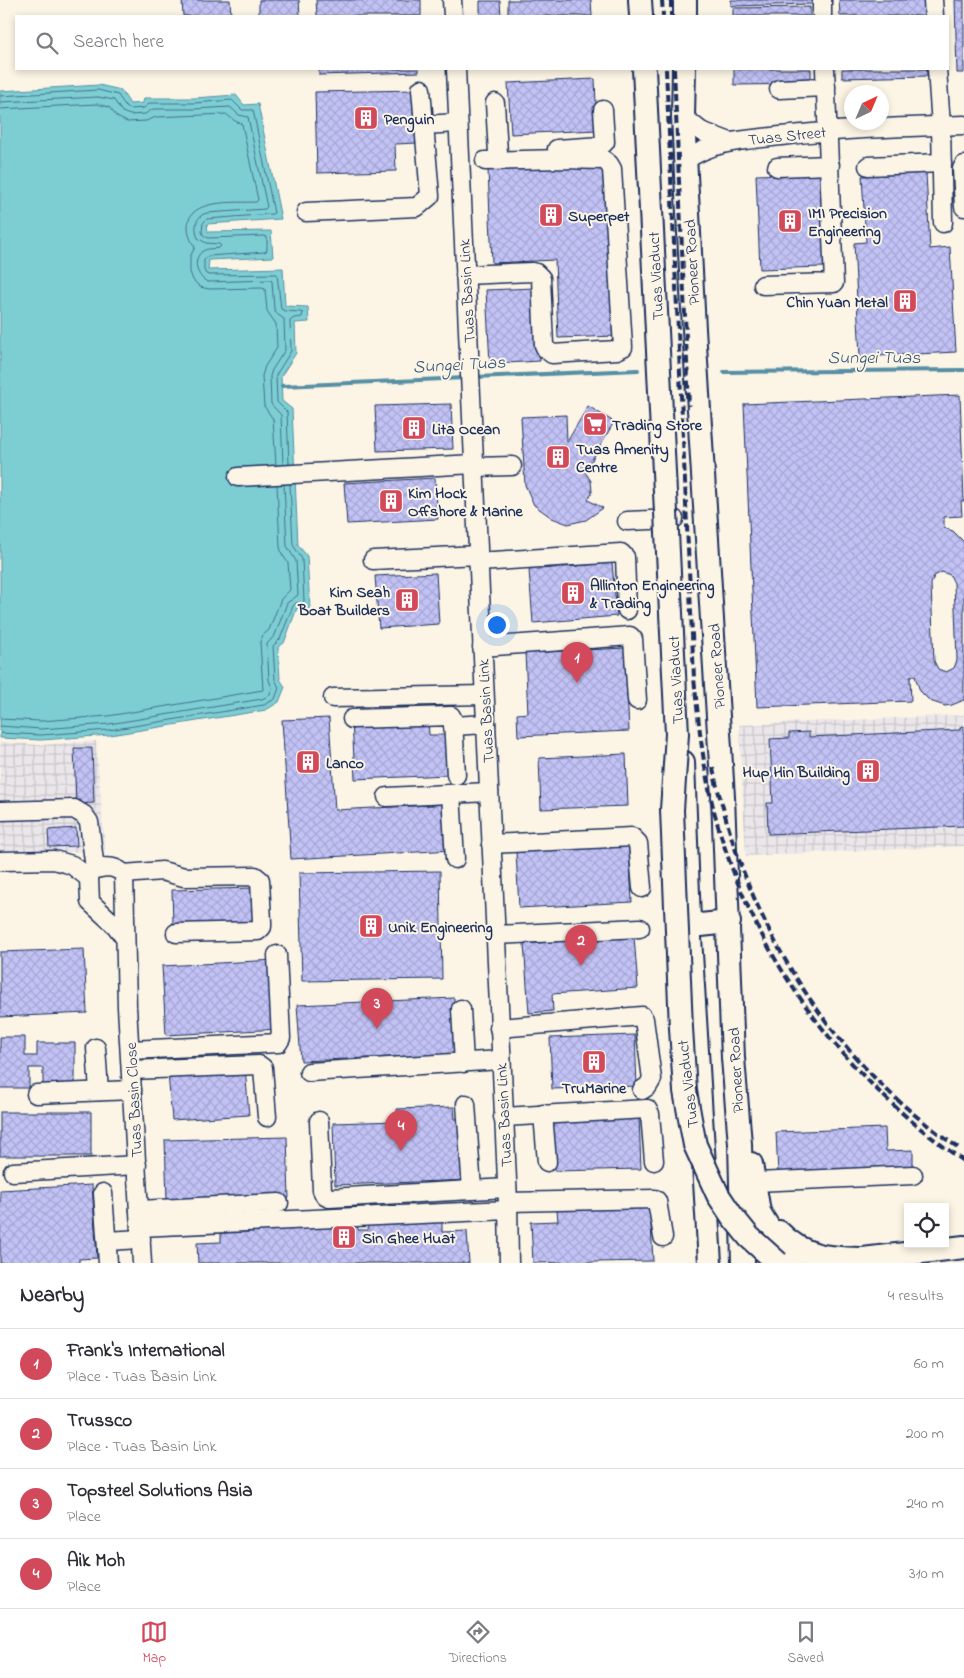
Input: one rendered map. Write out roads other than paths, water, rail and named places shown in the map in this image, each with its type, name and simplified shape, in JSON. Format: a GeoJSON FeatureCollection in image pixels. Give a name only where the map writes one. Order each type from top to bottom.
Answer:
{"type":"FeatureCollection","features":[{"type":"Feature","properties":{"kind":"main road"},"geometry":{"type":"LineString","coordinates":[[640,0],[641,15]]}},
{"type":"Feature","properties":{"kind":"main road"},"geometry":{"type":"LineString","coordinates":[[649,0],[650,15]]}},
{"type":"Feature","properties":{"kind":"main road"},"geometry":{"type":"LineString","coordinates":[[685,0],[685,15]]}},
{"type":"Feature","properties":{"kind":"main road","name":"Tuas Viaduct"},"geometry":{"type":"LineString","coordinates":[[644,70],[677,724],[672,810],[685,1091],[695,1145],[712,1182],[732,1216],[749,1237],[778,1263]]}},
{"type":"Feature","properties":{"kind":"main road","name":"Pioneer Road"},"geometry":{"type":"LineString","coordinates":[[653,70],[674,519],[689,921],[710,1263]]}},
{"type":"Feature","properties":{"kind":"main road","name":"Pioneer Road"},"geometry":{"type":"LineString","coordinates":[[684,70],[683,117],[694,329],[719,708],[733,1058],[740,1144],[742,1263]]}},
{"type":"Feature","properties":{"kind":"main road"},"geometry":{"type":"LineString","coordinates":[[689,921],[701,925],[728,922]]}},
{"type":"Feature","properties":{"kind":"main road"},"geometry":{"type":"LineString","coordinates":[[740,1144],[751,1162],[759,1212],[781,1248],[795,1263]]}},
{"type":"Feature","properties":{"kind":"main road"},"geometry":{"type":"LineString","coordinates":[[756,1190],[775,1227],[794,1245],[810,1252],[829,1258],[858,1261],[952,1254]]}},
{"type":"Feature","properties":{"kind":"street"},"geometry":{"type":"LineString","coordinates":[[452,0],[453,15]]}},
{"type":"Feature","properties":{"kind":"street"},"geometry":{"type":"LineString","coordinates":[[822,0],[822,15]]}},
{"type":"Feature","properties":{"kind":"street"},"geometry":{"type":"LineString","coordinates":[[933,0],[934,15]]}},
{"type":"Feature","properties":{"kind":"street","name":"Tuas Basin Link"},"geometry":{"type":"LineString","coordinates":[[456,70],[510,1263]]}},
{"type":"Feature","properties":{"kind":"street"},"geometry":{"type":"LineString","coordinates":[[763,285],[834,283],[825,70]]}},
{"type":"Feature","properties":{"kind":"street"},"geometry":{"type":"LineString","coordinates":[[937,70],[941,126],[943,224]]}},
{"type":"Feature","properties":{"kind":"street"},"geometry":{"type":"LineString","coordinates":[[779,89],[826,87]]}},
{"type":"Feature","properties":{"kind":"street"},"geometry":{"type":"LineString","coordinates":[[306,212],[417,206],[430,196],[421,89]]}},
{"type":"Feature","properties":{"kind":"street"},"geometry":{"type":"LineString","coordinates":[[492,157],[495,102]]}},
{"type":"Feature","properties":{"kind":"street"},"geometry":{"type":"LineString","coordinates":[[492,157],[600,146],[606,142],[603,110]]}},
{"type":"Feature","properties":{"kind":"street","name":"Tuas Street"},"geometry":{"type":"LineString","coordinates":[[683,117],[701,131],[730,142]]}},
{"type":"Feature","properties":{"kind":"street"},"geometry":{"type":"LineString","coordinates":[[423,125],[458,123]]}},
{"type":"Feature","properties":{"kind":"street","name":"Tuas Street"},"geometry":{"type":"LineString","coordinates":[[686,160],[705,148],[730,142],[829,130],[964,125]]}},
{"type":"Feature","properties":{"kind":"street"},"geometry":{"type":"LineString","coordinates":[[459,156],[604,160],[609,164],[612,169],[623,347],[617,350],[552,354],[546,350],[544,345],[541,278],[538,275],[532,272],[465,275]]}},
{"type":"Feature","properties":{"kind":"street"},"geometry":{"type":"LineString","coordinates":[[868,166],[942,163]]}},
{"type":"Feature","properties":{"kind":"street"},"geometry":{"type":"LineString","coordinates":[[964,164],[962,169],[964,207]]}},
{"type":"Feature","properties":{"kind":"street"},"geometry":{"type":"LineString","coordinates":[[777,167],[830,165]]}},
{"type":"Feature","properties":{"kind":"street"},"geometry":{"type":"LineString","coordinates":[[238,477],[474,466],[512,466]]}},
{"type":"Feature","properties":{"kind":"street"},"geometry":{"type":"LineString","coordinates":[[627,521],[674,519]]}},
{"type":"Feature","properties":{"kind":"street"},"geometry":{"type":"LineString","coordinates":[[373,560],[478,559],[621,554],[625,557],[627,610]]}},
{"type":"Feature","properties":{"kind":"street"},"geometry":{"type":"LineString","coordinates":[[482,647],[630,636],[633,639],[637,700]]}},
{"type":"Feature","properties":{"kind":"street"},"geometry":{"type":"LineString","coordinates":[[333,698],[484,695]]}},
{"type":"Feature","properties":{"kind":"street"},"geometry":{"type":"LineString","coordinates":[[352,719],[448,716],[452,718],[456,775]]}},
{"type":"Feature","properties":{"kind":"street"},"geometry":{"type":"LineString","coordinates":[[453,726],[486,724]]}},
{"type":"Feature","properties":{"kind":"street"},"geometry":{"type":"LineString","coordinates":[[387,797],[489,792]]}},
{"type":"Feature","properties":{"kind":"street"},"geometry":{"type":"LineString","coordinates":[[451,794],[455,859]]}},
{"type":"Feature","properties":{"kind":"street"},"geometry":{"type":"LineString","coordinates":[[0,811],[74,809],[80,812],[89,822],[92,874],[90,902],[116,926],[124,937]]}},
{"type":"Feature","properties":{"kind":"street"},"geometry":{"type":"LineString","coordinates":[[491,844],[632,837],[638,842],[642,888]]}},
{"type":"Feature","properties":{"kind":"street"},"geometry":{"type":"LineString","coordinates":[[0,861],[54,860],[72,865],[92,874]]}},
{"type":"Feature","properties":{"kind":"street"},"geometry":{"type":"LineString","coordinates":[[92,874],[100,867],[118,868],[124,874],[162,871],[184,877],[255,876],[260,880],[262,927],[258,931],[176,933]]}},
{"type":"Feature","properties":{"kind":"street","name":"Tuas Basin Close"},"geometry":{"type":"LineString","coordinates":[[124,874],[124,937],[142,1263]]}},
{"type":"Feature","properties":{"kind":"street"},"geometry":{"type":"LineString","coordinates":[[495,934],[640,928]]}},
{"type":"Feature","properties":{"kind":"street"},"geometry":{"type":"LineString","coordinates":[[130,1050],[278,1043],[282,1038],[277,955]]}},
{"type":"Feature","properties":{"kind":"street"},"geometry":{"type":"LineString","coordinates":[[461,1009],[464,1062]]}},
{"type":"Feature","properties":{"kind":"street"},"geometry":{"type":"LineString","coordinates":[[499,1028],[642,1016],[644,1019],[652,1079],[648,1086],[642,1090]]}},
{"type":"Feature","properties":{"kind":"street"},"geometry":{"type":"LineString","coordinates":[[96,1048],[98,1091]]}},
{"type":"Feature","properties":{"kind":"street"},"geometry":{"type":"LineString","coordinates":[[309,1072],[500,1060]]}},
{"type":"Feature","properties":{"kind":"street"},"geometry":{"type":"LineString","coordinates":[[131,1070],[259,1065],[263,1068],[267,1116]]}},
{"type":"Feature","properties":{"kind":"street"},"geometry":{"type":"LineString","coordinates":[[36,1094],[132,1090]]}},
{"type":"Feature","properties":{"kind":"street"},"geometry":{"type":"LineString","coordinates":[[466,1104],[472,1190]]}},
{"type":"Feature","properties":{"kind":"street"},"geometry":{"type":"LineString","coordinates":[[503,1116],[647,1108],[650,1114],[654,1161]]}},
{"type":"Feature","properties":{"kind":"street"},"geometry":{"type":"LineString","coordinates":[[543,1114],[547,1162]]}},
{"type":"Feature","properties":{"kind":"street"},"geometry":{"type":"LineString","coordinates":[[319,1121],[322,1190],[325,1196],[329,1198],[472,1190],[508,1200]]}},
{"type":"Feature","properties":{"kind":"street"},"geometry":{"type":"LineString","coordinates":[[13,1172],[136,1165]]}},
{"type":"Feature","properties":{"kind":"street"},"geometry":{"type":"LineString","coordinates":[[756,1190],[913,1175]]}},
{"type":"Feature","properties":{"kind":"street"},"geometry":{"type":"LineString","coordinates":[[104,1193],[108,1263]]}},
{"type":"Feature","properties":{"kind":"street"},"geometry":{"type":"LineString","coordinates":[[140,1225],[508,1200],[655,1199],[657,1201],[663,1237]]}},
{"type":"Feature","properties":{"kind":"street"},"geometry":{"type":"LineString","coordinates":[[107,1241],[140,1225],[279,1203]]}},
{"type":"Feature","properties":{"kind":"water"},"geometry":{"type":"Polygon","coordinates":[[[99,85],[121,90],[130,104],[143,103],[144,98],[194,98],[236,95],[244,105],[258,104],[281,219],[207,224],[208,232],[271,231],[273,257],[209,260],[208,270],[283,268],[285,306],[308,307],[309,322],[295,323],[296,353],[281,376],[282,401],[292,409],[298,545],[307,556],[310,609],[297,608],[284,643],[278,647],[280,679],[285,687],[279,702],[266,710],[110,735],[41,740],[0,738],[0,91],[99,85]]]}},
{"type":"Feature","properties":{"kind":"waterway","name":"Sungei Tuas"},"geometry":{"type":"LineString","coordinates":[[476,377],[638,370]]}},
{"type":"Feature","properties":{"kind":"waterway","name":"Sungei Tuas"},"geometry":{"type":"LineString","coordinates":[[724,372],[964,370]]}},
{"type":"Feature","properties":{"kind":"waterway","name":"Sungei Tuas"},"geometry":{"type":"LineString","coordinates":[[282,386],[466,378]]}},
{"type":"Feature","properties":{"kind":"railway"},"geometry":{"type":"LineString","coordinates":[[662,0],[663,15]]}},
{"type":"Feature","properties":{"kind":"railway"},"geometry":{"type":"LineString","coordinates":[[671,0],[671,15]]}},
{"type":"Feature","properties":{"kind":"railway"},"geometry":{"type":"LineString","coordinates":[[666,70],[694,678],[702,751],[710,794],[725,849],[746,902],[772,953],[802,1001],[837,1047],[876,1089],[919,1127],[964,1161]]}},
{"type":"Feature","properties":{"kind":"railway"},"geometry":{"type":"LineString","coordinates":[[674,70],[689,406]]}},
{"type":"Feature","properties":{"kind":"railway"},"geometry":{"type":"LineString","coordinates":[[713,767],[725,815],[741,864],[761,912],[785,959],[812,1002],[844,1044],[879,1082],[917,1117],[959,1148]]}},
{"type":"Feature","properties":{"kind":"place","name":"Penguin"},"geometry":{"type":"Point","coordinates":[366,118]}},
{"type":"Feature","properties":{"kind":"place","name":"Superpet"},"geometry":{"type":"Point","coordinates":[551,215]}},
{"type":"Feature","properties":{"kind":"place","name":"IMI Precision Engineering"},"geometry":{"type":"Point","coordinates":[790,221]}},
{"type":"Feature","properties":{"kind":"place","name":"Chin Yuan Metal"},"geometry":{"type":"Point","coordinates":[905,301]}},
{"type":"Feature","properties":{"kind":"place","name":"Trading Store"},"geometry":{"type":"Point","coordinates":[595,424]}},
{"type":"Feature","properties":{"kind":"place","name":"Lita Ocean"},"geometry":{"type":"Point","coordinates":[414,428]}},
{"type":"Feature","properties":{"kind":"place","name":"Tuas Amenity Centre"},"geometry":{"type":"Point","coordinates":[558,457]}},
{"type":"Feature","properties":{"kind":"place","name":"Kim Hock Offshore & Marine"},"geometry":{"type":"Point","coordinates":[391,501]}},
{"type":"Feature","properties":{"kind":"place","name":"Allinton Engineering & Trading"},"geometry":{"type":"Point","coordinates":[573,593]}},
{"type":"Feature","properties":{"kind":"place","name":"Kim Seah Boat Builders"},"geometry":{"type":"Point","coordinates":[407,600]}},
{"type":"Feature","properties":{"kind":"place","name":"Frank's International"},"geometry":{"type":"Point","coordinates":[577,683]}},
{"type":"Feature","properties":{"kind":"place","name":"Lanco"},"geometry":{"type":"Point","coordinates":[308,762]}},
{"type":"Feature","properties":{"kind":"place","name":"Hup Hin Building"},"geometry":{"type":"Point","coordinates":[868,771]}},
{"type":"Feature","properties":{"kind":"place","name":"Unik Engineering"},"geometry":{"type":"Point","coordinates":[371,926]}},
{"type":"Feature","properties":{"kind":"place","name":"Trussco"},"geometry":{"type":"Point","coordinates":[581,966]}},
{"type":"Feature","properties":{"kind":"place","name":"Topsteel Solutions Asia"},"geometry":{"type":"Point","coordinates":[377,1029]}},
{"type":"Feature","properties":{"kind":"place","name":"TruMarine"},"geometry":{"type":"Point","coordinates":[594,1062]}},
{"type":"Feature","properties":{"kind":"place","name":"Aik Moh"},"geometry":{"type":"Point","coordinates":[401,1151]}},
{"type":"Feature","properties":{"kind":"place","name":"Sin Ghee Huat"},"geometry":{"type":"Point","coordinates":[344,1237]}}]}
